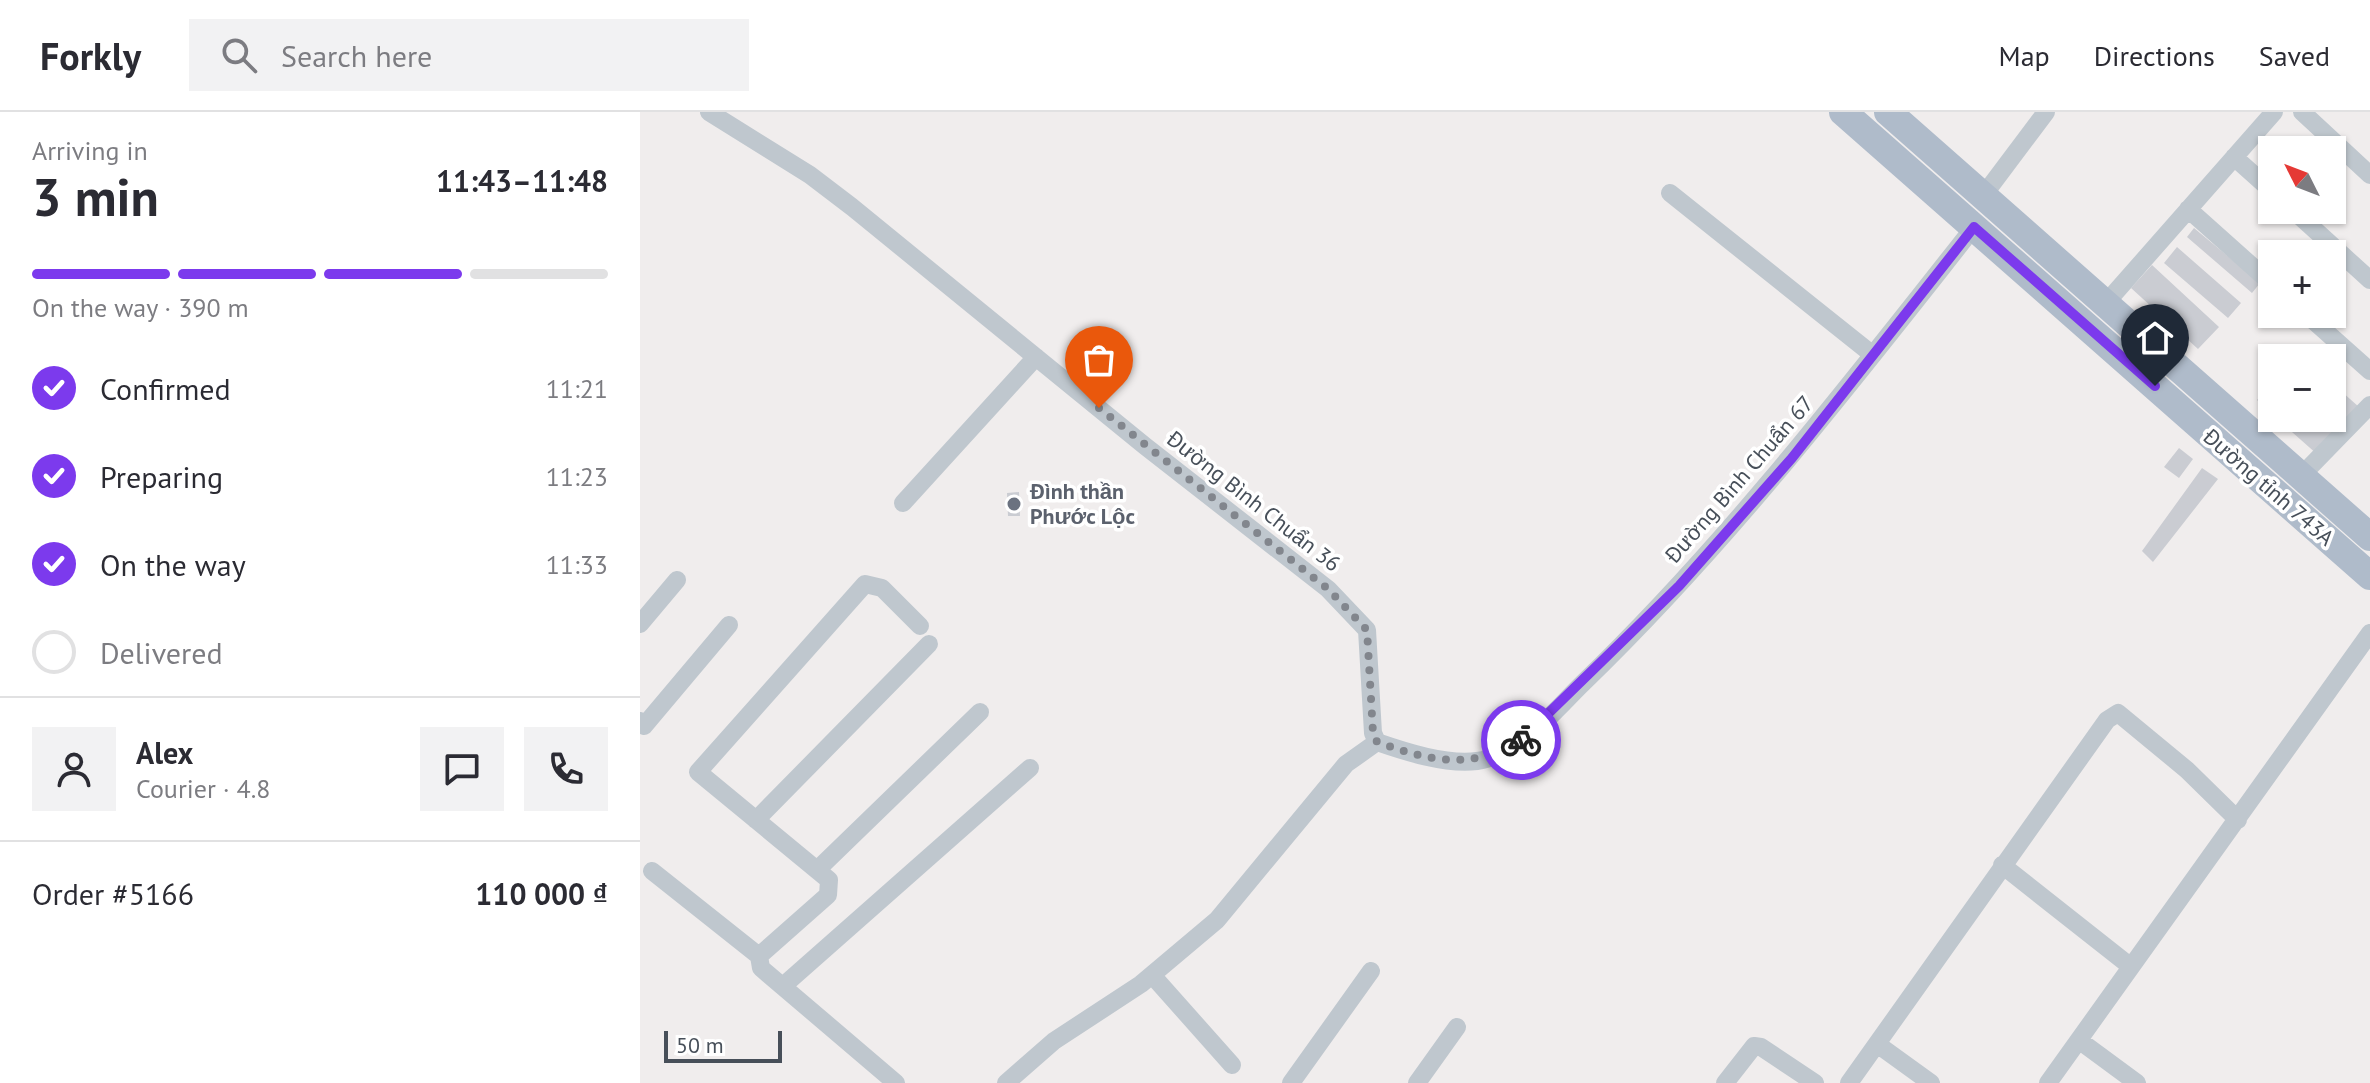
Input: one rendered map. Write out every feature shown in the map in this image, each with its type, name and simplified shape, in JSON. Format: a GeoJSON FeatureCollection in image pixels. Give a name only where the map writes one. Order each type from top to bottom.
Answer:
{"type":"FeatureCollection","features":[{"type":"Feature","properties":{"kind":"main road","name":"Đường tỉnh 743A"},"geometry":{"type":"LineString","coordinates":[[1843,112],[2370,576]]}},
{"type":"Feature","properties":{"kind":"main road","name":"Đường tỉnh 743A"},"geometry":{"type":"LineString","coordinates":[[1888,112],[2370,537]]}},
{"type":"Feature","properties":{"kind":"street","name":"Đường Bình Chuẩn 36"},"geometry":{"type":"LineString","coordinates":[[709,112],[810,175],[1328,589],[1367,630],[1373,733],[1377,742]]}},
{"type":"Feature","properties":{"kind":"street"},"geometry":{"type":"LineString","coordinates":[[1983,196],[2046,112]]}},
{"type":"Feature","properties":{"kind":"street"},"geometry":{"type":"LineString","coordinates":[[2105,304],[2274,112]]}},
{"type":"Feature","properties":{"kind":"street"},"geometry":{"type":"LineString","coordinates":[[2302,112],[2370,175]]}},
{"type":"Feature","properties":{"kind":"street"},"geometry":{"type":"LineString","coordinates":[[2234,157],[2258,178]]}},
{"type":"Feature","properties":{"kind":"street"},"geometry":{"type":"LineString","coordinates":[[1670,193],[1873,355]]}},
{"type":"Feature","properties":{"kind":"street"},"geometry":{"type":"LineString","coordinates":[[2188,209],[2258,272]]}},
{"type":"Feature","properties":{"kind":"street"},"geometry":{"type":"LineString","coordinates":[[2308,224],[2370,280]]}},
{"type":"Feature","properties":{"kind":"street","name":"Đường Bình Chuẩn 67"},"geometry":{"type":"LineString","coordinates":[[1377,742],[1409,752],[1478,761],[1518,742],[1679,586],[1792,458],[1974,227]]}},
{"type":"Feature","properties":{"kind":"street"},"geometry":{"type":"LineString","coordinates":[[2322,328],[2370,371]]}},
{"type":"Feature","properties":{"kind":"street"},"geometry":{"type":"LineString","coordinates":[[903,503],[1036,357]]}},
{"type":"Feature","properties":{"kind":"street"},"geometry":{"type":"LineString","coordinates":[[2301,476],[2370,405]]}},
{"type":"Feature","properties":{"kind":"street"},"geometry":{"type":"LineString","coordinates":[[640,624],[677,580]]}},
{"type":"Feature","properties":{"kind":"street"},"geometry":{"type":"LineString","coordinates":[[759,956],[828,895],[829,880],[698,772],[865,584],[882,588],[920,626]]}},
{"type":"Feature","properties":{"kind":"street"},"geometry":{"type":"LineString","coordinates":[[640,721],[644,726],[729,625]]}},
{"type":"Feature","properties":{"kind":"street"},"geometry":{"type":"LineString","coordinates":[[2048,1083],[2370,633]]}},
{"type":"Feature","properties":{"kind":"street"},"geometry":{"type":"LineString","coordinates":[[756,820],[929,644]]}},
{"type":"Feature","properties":{"kind":"street"},"geometry":{"type":"LineString","coordinates":[[817,870],[980,712]]}},
{"type":"Feature","properties":{"kind":"street"},"geometry":{"type":"LineString","coordinates":[[1849,1083],[2107,720],[2118,713],[2187,770],[2238,820]]}},
{"type":"Feature","properties":{"kind":"street"},"geometry":{"type":"LineString","coordinates":[[1006,1083],[1054,1041],[1152,975],[1217,920],[1346,764],[1377,742]]}},
{"type":"Feature","properties":{"kind":"street"},"geometry":{"type":"LineString","coordinates":[[783,986],[1030,768]]}},
{"type":"Feature","properties":{"kind":"street"},"geometry":{"type":"LineString","coordinates":[[2002,865],[2130,966]]}},
{"type":"Feature","properties":{"kind":"street"},"geometry":{"type":"LineString","coordinates":[[652,871],[759,956],[761,968],[896,1083]]}},
{"type":"Feature","properties":{"kind":"street"},"geometry":{"type":"LineString","coordinates":[[1291,1083],[1371,971]]}},
{"type":"Feature","properties":{"kind":"street"},"geometry":{"type":"LineString","coordinates":[[1152,975],[1232,1065]]}},
{"type":"Feature","properties":{"kind":"street"},"geometry":{"type":"LineString","coordinates":[[1417,1083],[1457,1027]]}},
{"type":"Feature","properties":{"kind":"street"},"geometry":{"type":"LineString","coordinates":[[2080,1041],[2137,1083]]}},
{"type":"Feature","properties":{"kind":"street"},"geometry":{"type":"LineString","coordinates":[[1877,1044],[1931,1083]]}},
{"type":"Feature","properties":{"kind":"street"},"geometry":{"type":"LineString","coordinates":[[1725,1083],[1754,1046],[1761,1047],[1815,1083]]}},
{"type":"Feature","properties":{"kind":"building"},"geometry":{"type":"Polygon","coordinates":[[[2194,228],[2258,281],[2258,286],[2252,293],[2187,237],[2194,228]]]}},
{"type":"Feature","properties":{"kind":"building"},"geometry":{"type":"Polygon","coordinates":[[[2177,247],[2241,303],[2228,318],[2164,263],[2177,247]]]}},
{"type":"Feature","properties":{"kind":"building"},"geometry":{"type":"Polygon","coordinates":[[[2152,265],[2219,327],[2198,349],[2131,288],[2152,265]]]}},
{"type":"Feature","properties":{"kind":"building"},"geometry":{"type":"Polygon","coordinates":[[[2346,395],[2359,407],[2346,420],[2346,395]]]}},
{"type":"Feature","properties":{"kind":"building"},"geometry":{"type":"Polygon","coordinates":[[[2292,432],[2338,433],[2318,455],[2292,432]]]}},
{"type":"Feature","properties":{"kind":"building"},"geometry":{"type":"Polygon","coordinates":[[[2179,448],[2193,459],[2179,478],[2164,467],[2179,448]]]}},
{"type":"Feature","properties":{"kind":"building"},"geometry":{"type":"Polygon","coordinates":[[[2202,468],[2218,479],[2153,562],[2142,551],[2202,468]]]}},
{"type":"Feature","properties":{"kind":"building","name":"Đình thần Phước Lộc"},"geometry":{"type":"Polygon","coordinates":[[[1019,492],[1020,516],[1008,516],[1007,493],[1019,492]]]}},
{"type":"Feature","properties":{"kind":"way so far"},"geometry":{"type":"LineString","coordinates":[[1099,408],[1328,589],[1367,630],[1373,733],[1377,742],[1449,760],[1478,761],[1500,753],[1521,740]]}},
{"type":"Feature","properties":{"kind":"place","name":"Đình thần Phước Lộc"},"geometry":{"type":"Point","coordinates":[1014,504]}},
{"type":"Feature","properties":{"kind":"route"},"geometry":{"type":"LineString","coordinates":[[1521,740],[1606,661],[1679,586],[1792,458],[1974,227],[2155,386]]}}]}
